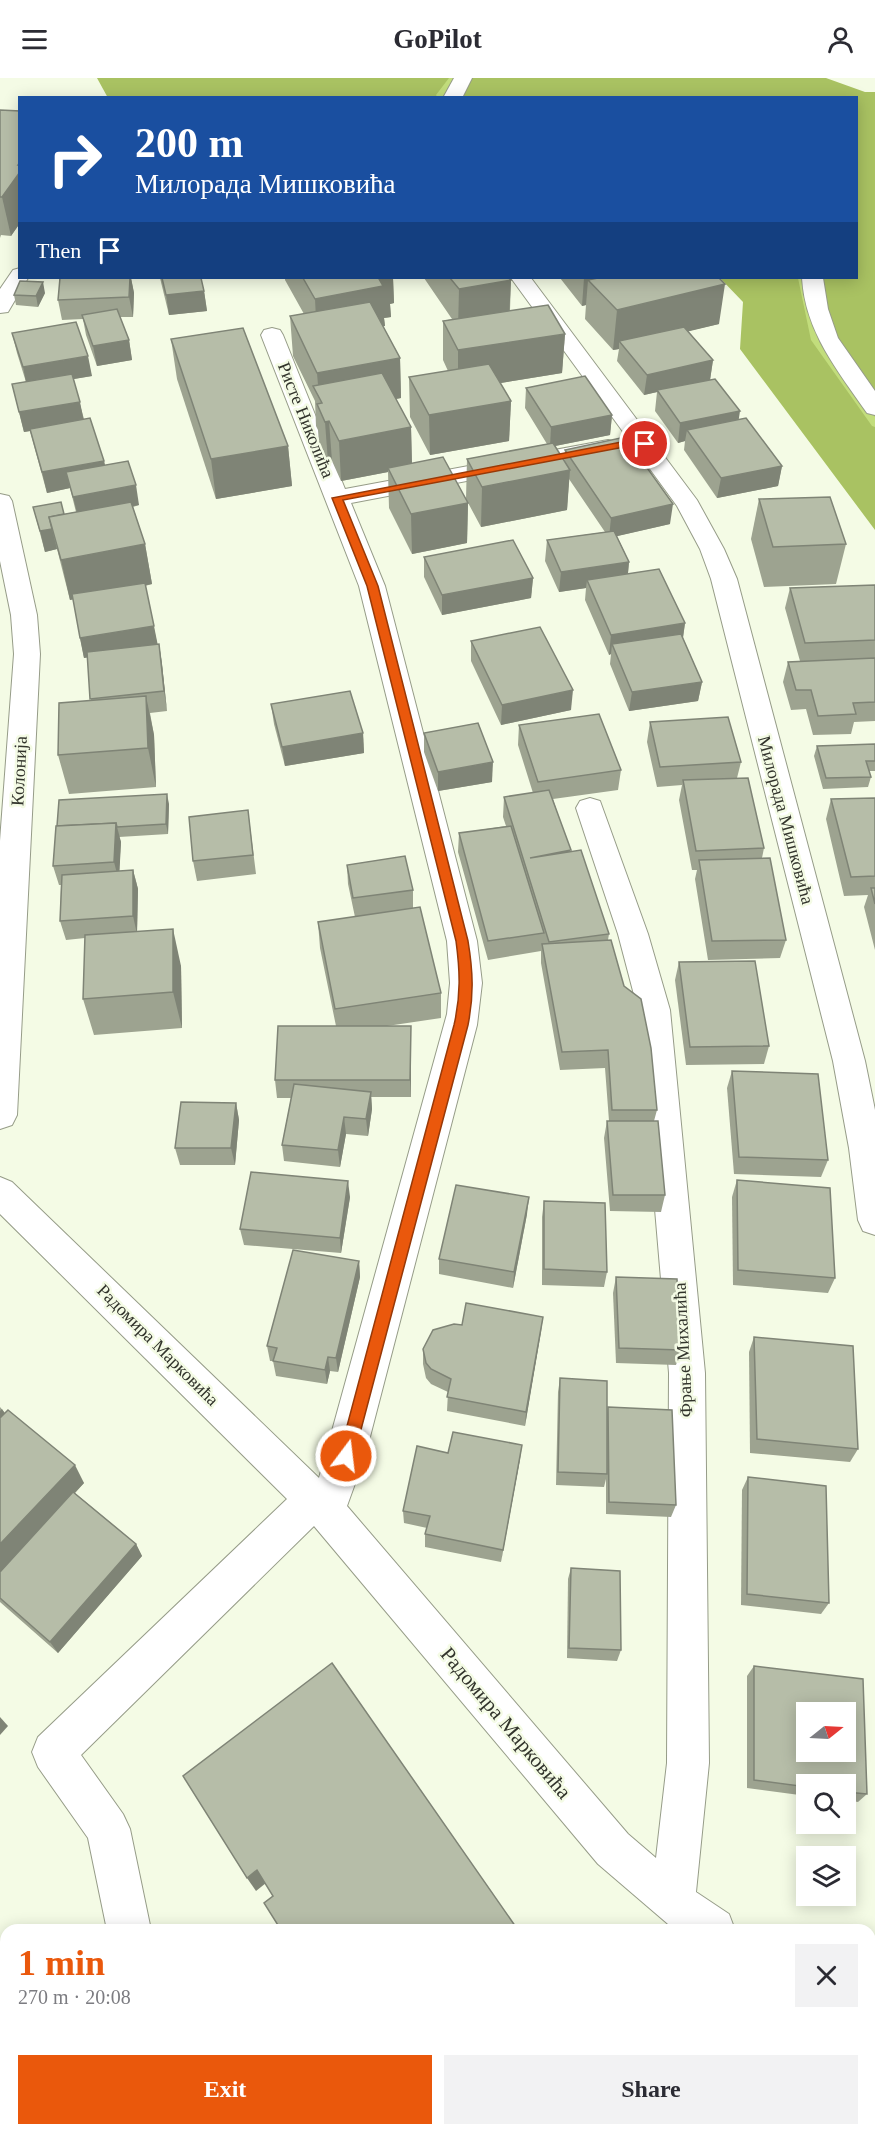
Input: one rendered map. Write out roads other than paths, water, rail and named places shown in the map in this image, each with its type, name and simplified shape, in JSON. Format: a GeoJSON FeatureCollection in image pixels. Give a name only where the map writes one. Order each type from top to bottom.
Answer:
{"type":"FeatureCollection","features":[{"type":"Feature","properties":{"kind":"street"},"geometry":{"type":"LineString","coordinates":[[453,96],[464,78]]}},
{"type":"Feature","properties":{"kind":"street"},"geometry":{"type":"LineString","coordinates":[[0,288],[18,260]]}},
{"type":"Feature","properties":{"kind":"street"},"geometry":{"type":"LineString","coordinates":[[0,307],[18,277]]}},
{"type":"Feature","properties":{"kind":"street","name":"Милорада Мишковића"},"geometry":{"type":"LineString","coordinates":[[522,279],[688,505],[712,549],[724,579],[849,1061],[866,1148],[875,1220]]}},
{"type":"Feature","properties":{"kind":"street"},"geometry":{"type":"LineString","coordinates":[[812,279],[817,309],[827,338],[875,408]]}},
{"type":"Feature","properties":{"kind":"street","name":"Ристе Николића"},"geometry":{"type":"LineString","coordinates":[[273,335],[372,586],[462,941],[468,977],[467,998],[461,1025],[346,1456],[320,1505]]}},
{"type":"Feature","properties":{"kind":"street"},"geometry":{"type":"LineString","coordinates":[[338,498],[642,441]]}},
{"type":"Feature","properties":{"kind":"street","name":"Колонија"},"geometry":{"type":"LineString","coordinates":[[0,501],[24,615],[27,654],[19,751],[0,1115]]}},
{"type":"Feature","properties":{"kind":"street","name":"Фрање Михалића"},"geometry":{"type":"LineString","coordinates":[[590,808],[633,933],[654,1010],[687,1373],[687,1763],[673,1902]]}},
{"type":"Feature","properties":{"kind":"street","name":"Радомира Марковића"},"geometry":{"type":"LineString","coordinates":[[0,1192],[320,1505],[613,1849],[673,1902],[704,1924]]}},
{"type":"Feature","properties":{"kind":"street"},"geometry":{"type":"LineString","coordinates":[[128,1924],[108,1829],[45,1760],[320,1505]]}},
{"type":"Feature","properties":{"kind":"waterway"},"geometry":{"type":"LineString","coordinates":[[441,96],[453,78]]}},
{"type":"Feature","properties":{"kind":"waterway"},"geometry":{"type":"LineString","coordinates":[[802,279],[815,340],[875,424]]}}]}
